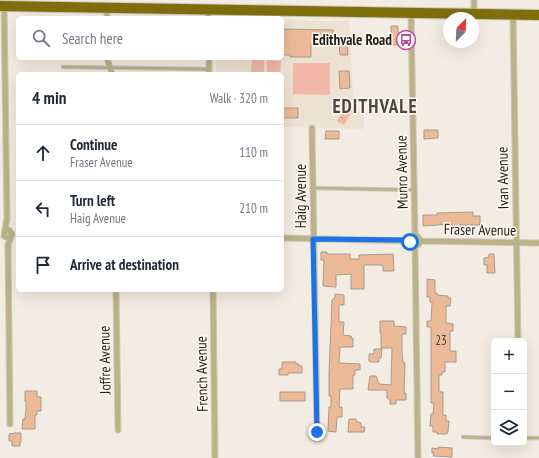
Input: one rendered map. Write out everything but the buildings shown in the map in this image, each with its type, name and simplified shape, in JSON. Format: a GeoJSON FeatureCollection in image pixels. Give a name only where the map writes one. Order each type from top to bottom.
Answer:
{"type":"FeatureCollection","features":[{"type":"Feature","properties":{"kind":"highway"},"geometry":{"type":"LineString","coordinates":[[2,6],[23,3],[107,13],[443,14]]}},
{"type":"Feature","properties":{"kind":"highway"},"geometry":{"type":"LineString","coordinates":[[479,14],[539,15]]}},
{"type":"Feature","properties":{"kind":"street"},"geometry":{"type":"LineString","coordinates":[[474,0],[474,12]]}},
{"type":"Feature","properties":{"kind":"street"},"geometry":{"type":"LineString","coordinates":[[2,6],[7,219],[6,233],[8,244],[10,424]]}},
{"type":"Feature","properties":{"kind":"street","name":"Munro Avenue"},"geometry":{"type":"LineString","coordinates":[[411,13],[415,236]]}},
{"type":"Feature","properties":{"kind":"street","name":"Ivan Avenue"},"geometry":{"type":"LineString","coordinates":[[513,14],[518,338]]}},
{"type":"Feature","properties":{"kind":"street"},"geometry":{"type":"LineString","coordinates":[[108,60],[111,72]]}},
{"type":"Feature","properties":{"kind":"street"},"geometry":{"type":"LineString","coordinates":[[209,60],[209,72]]}},
{"type":"Feature","properties":{"kind":"street","name":"Haig Avenue"},"geometry":{"type":"LineString","coordinates":[[312,128],[317,432]]}},
{"type":"Feature","properties":{"kind":"street"},"geometry":{"type":"LineString","coordinates":[[6,233],[16,234]]}},
{"type":"Feature","properties":{"kind":"street"},"geometry":{"type":"LineString","coordinates":[[410,241],[411,237],[418,237],[420,241],[418,245],[415,246]]}},
{"type":"Feature","properties":{"kind":"street"},"geometry":{"type":"LineString","coordinates":[[284,238],[410,241],[411,244],[415,246]]}},
{"type":"Feature","properties":{"kind":"street","name":"Fraser Avenue"},"geometry":{"type":"LineString","coordinates":[[420,241],[539,243]]}},
{"type":"Feature","properties":{"kind":"street"},"geometry":{"type":"LineString","coordinates":[[415,246],[418,458]]}},
{"type":"Feature","properties":{"kind":"street","name":"Joffre Avenue"},"geometry":{"type":"LineString","coordinates":[[116,292],[118,430]]}},
{"type":"Feature","properties":{"kind":"street","name":"French Avenue"},"geometry":{"type":"LineString","coordinates":[[213,292],[215,458]]}},
{"type":"Feature","properties":{"kind":"lane"},"geometry":{"type":"LineString","coordinates":[[63,67],[209,72]]}},
{"type":"Feature","properties":{"kind":"lane"},"geometry":{"type":"LineString","coordinates":[[313,188],[414,190]]}},
{"type":"Feature","properties":{"kind":"lane"},"geometry":{"type":"LineString","coordinates":[[463,437],[491,438]]}},
{"type":"Feature","properties":{"kind":"lane"},"geometry":{"type":"LineString","coordinates":[[527,438],[539,438]]}},
{"type":"Feature","properties":{"kind":"shaded area"},"geometry":{"type":"Polygon","coordinates":[[[284,20],[349,21],[354,110],[364,111],[364,129],[284,127],[284,72],[216,72],[216,60],[284,60],[284,20]]]}},
{"type":"Feature","properties":{"kind":"shaded area"},"geometry":{"type":"Polygon","coordinates":[[[252,60],[264,60],[264,72],[251,72],[252,60]]]}},
{"type":"Feature","properties":{"kind":"shaded area"},"geometry":{"type":"Polygon","coordinates":[[[267,60],[281,61],[280,72],[267,72],[267,60]]]}},
{"type":"Feature","properties":{"kind":"shaded area"},"geometry":{"type":"Polygon","coordinates":[[[293,63],[330,63],[330,95],[293,94],[293,63]]]}},
{"type":"Feature","properties":{"kind":"shaded area"},"geometry":{"type":"Polygon","coordinates":[[[346,105],[353,110],[344,125],[337,121],[346,105]]]}},
{"type":"Feature","properties":{"kind":"place","name":"Edithvale Road"},"geometry":{"type":"Point","coordinates":[406,40]}},
{"type":"Feature","properties":{"kind":"district","name":"EDITHVALE"},"geometry":{"type":"Point","coordinates":[375,106]}},
{"type":"Feature","properties":{"kind":"route"},"geometry":{"type":"LineString","coordinates":[[317,432],[313,239],[406,240],[410,242]]}}]}
